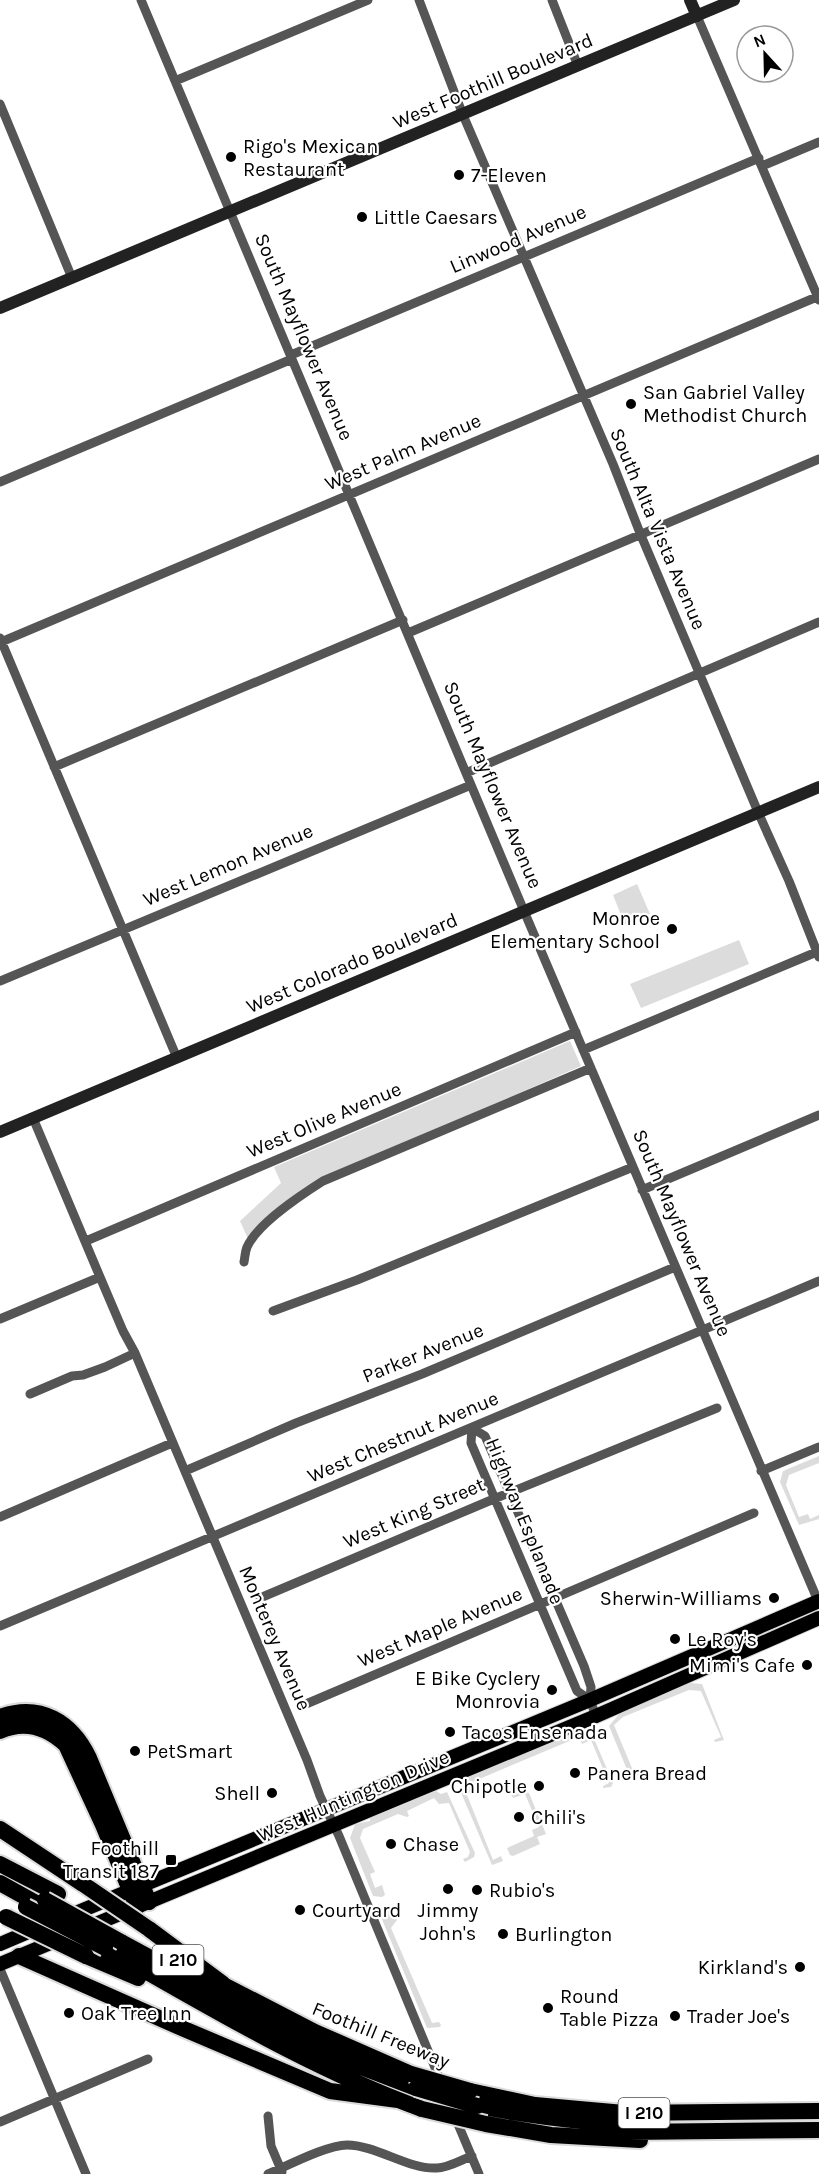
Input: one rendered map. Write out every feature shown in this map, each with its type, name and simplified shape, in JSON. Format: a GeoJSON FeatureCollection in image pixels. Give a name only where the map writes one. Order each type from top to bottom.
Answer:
{"type":"FeatureCollection","features":[{"type":"Feature","properties":{"kind":"highway"},"geometry":{"type":"LineString","coordinates":[[0,1717],[16,1713],[37,1713],[58,1720],[72,1731],[89,1758],[139,1897]]}},
{"type":"Feature","properties":{"kind":"highway"},"geometry":{"type":"LineString","coordinates":[[0,1731],[15,1726],[36,1727],[56,1736],[66,1745],[139,1897]]}},
{"type":"Feature","properties":{"kind":"highway"},"geometry":{"type":"LineString","coordinates":[[0,1829],[149,1929],[224,1984]]}},
{"type":"Feature","properties":{"kind":"highway","name":"Foothill Freeway"},"geometry":{"type":"LineString","coordinates":[[0,1864],[41,1901],[118,1943],[213,2010],[288,2050],[398,2100],[417,2092],[479,2108],[535,2105],[624,2113],[819,2111]]}},
{"type":"Feature","properties":{"kind":"highway"},"geometry":{"type":"LineString","coordinates":[[0,1876],[41,1901]]}},
{"type":"Feature","properties":{"kind":"highway"},"geometry":{"type":"LineString","coordinates":[[0,1883],[41,1901]]}},
{"type":"Feature","properties":{"kind":"highway","name":"Foothill Freeway"},"geometry":{"type":"LineString","coordinates":[[0,1893],[41,1901],[118,1943],[224,1984],[315,2032],[417,2092],[479,2108],[551,2135],[601,2139],[819,2138]]}},
{"type":"Feature","properties":{"kind":"highway"},"geometry":{"type":"LineString","coordinates":[[3,1916],[86,1956],[213,2010]]}},
{"type":"Feature","properties":{"kind":"highway"},"geometry":{"type":"LineString","coordinates":[[118,1943],[308,2043],[417,2092]]}},
{"type":"Feature","properties":{"kind":"highway"},"geometry":{"type":"LineString","coordinates":[[19,1956],[330,2091],[398,2100]]}},
{"type":"Feature","properties":{"kind":"highway"},"geometry":{"type":"LineString","coordinates":[[479,2108],[607,2124],[819,2123]]}},
{"type":"Feature","properties":{"kind":"highway"},"geometry":{"type":"LineString","coordinates":[[479,2108],[541,2124],[615,2132],[819,2130]]}},
{"type":"Feature","properties":{"kind":"main road","name":"West Huntington Drive"},"geometry":{"type":"LineString","coordinates":[[0,1964],[326,1810],[819,1602]]}},
{"type":"Feature","properties":{"kind":"main road","name":"West Huntington Drive"},"geometry":{"type":"LineString","coordinates":[[0,1944],[139,1897],[334,1824],[596,1716],[819,1618]]}},
{"type":"Feature","properties":{"kind":"street","name":"South Mayflower Avenue"},"geometry":{"type":"LineString","coordinates":[[141,0],[642,1190],[819,1602]]}},
{"type":"Feature","properties":{"kind":"street"},"geometry":{"type":"LineString","coordinates":[[175,81],[368,0]]}},
{"type":"Feature","properties":{"kind":"street","name":"South Alta Vista Avenue"},"geometry":{"type":"LineString","coordinates":[[419,0],[463,115],[613,464],[818,953]]}},
{"type":"Feature","properties":{"kind":"street"},"geometry":{"type":"LineString","coordinates":[[552,0],[578,66]]}},
{"type":"Feature","properties":{"kind":"street"},"geometry":{"type":"LineString","coordinates":[[690,0],[819,298]]}},
{"type":"Feature","properties":{"kind":"street","name":"West Foothill Boulevard"},"geometry":{"type":"LineString","coordinates":[[0,308],[734,0]]}},
{"type":"Feature","properties":{"kind":"street"},"geometry":{"type":"LineString","coordinates":[[0,104],[72,278]]}},
{"type":"Feature","properties":{"kind":"street","name":"Linwood Avenue"},"geometry":{"type":"LineString","coordinates":[[0,482],[523,256],[761,162],[819,142]]}},
{"type":"Feature","properties":{"kind":"street","name":"West Palm Avenue"},"geometry":{"type":"LineString","coordinates":[[1,640],[819,298]]}},
{"type":"Feature","properties":{"kind":"street"},"geometry":{"type":"LineString","coordinates":[[408,633],[819,459]]}},
{"type":"Feature","properties":{"kind":"street"},"geometry":{"type":"LineString","coordinates":[[54,767],[402,620]]}},
{"type":"Feature","properties":{"kind":"street"},"geometry":{"type":"LineString","coordinates":[[466,773],[819,622]]}},
{"type":"Feature","properties":{"kind":"street"},"geometry":{"type":"LineString","coordinates":[[1,640],[177,1058]]}},
{"type":"Feature","properties":{"kind":"street","name":"West Lemon Avenue"},"geometry":{"type":"LineString","coordinates":[[0,981],[471,785]]}},
{"type":"Feature","properties":{"kind":"street","name":"West Colorado Boulevard"},"geometry":{"type":"LineString","coordinates":[[0,1132],[819,787]]}},
{"type":"Feature","properties":{"kind":"street"},"geometry":{"type":"LineString","coordinates":[[583,1050],[818,953]]}},
{"type":"Feature","properties":{"kind":"street","name":"West Olive Avenue"},"geometry":{"type":"LineString","coordinates":[[86,1241],[576,1032]]}},
{"type":"Feature","properties":{"kind":"street"},"geometry":{"type":"LineString","coordinates":[[244,1262],[246,1249],[263,1228],[284,1208],[323,1181],[591,1068]]}},
{"type":"Feature","properties":{"kind":"street"},"geometry":{"type":"LineString","coordinates":[[642,1190],[819,1115]]}},
{"type":"Feature","properties":{"kind":"street","name":"Monterey Avenue"},"geometry":{"type":"LineString","coordinates":[[33,1118],[185,1471],[479,2174]]}},
{"type":"Feature","properties":{"kind":"street"},"geometry":{"type":"LineString","coordinates":[[273,1311],[357,1280],[633,1167]]}},
{"type":"Feature","properties":{"kind":"street","name":"Parker Avenue"},"geometry":{"type":"LineString","coordinates":[[185,1471],[675,1267]]}},
{"type":"Feature","properties":{"kind":"street"},"geometry":{"type":"LineString","coordinates":[[0,1319],[100,1277]]}},
{"type":"Feature","properties":{"kind":"street","name":"West Chestnut Avenue"},"geometry":{"type":"LineString","coordinates":[[0,1626],[819,1281]]}},
{"type":"Feature","properties":{"kind":"street"},"geometry":{"type":"LineString","coordinates":[[30,1394],[72,1376],[83,1376],[135,1353]]}},
{"type":"Feature","properties":{"kind":"street","name":"West King Street"},"geometry":{"type":"LineString","coordinates":[[260,1598],[494,1498],[717,1408]]}},
{"type":"Feature","properties":{"kind":"street","name":"Highway Esplanade"},"geometry":{"type":"LineString","coordinates":[[590,1700],[577,1691],[538,1604],[471,1443],[472,1428],[485,1436],[510,1492],[584,1666],[591,1687],[590,1700],[596,1716]]}},
{"type":"Feature","properties":{"kind":"street"},"geometry":{"type":"LineString","coordinates":[[0,1517],[172,1443]]}},
{"type":"Feature","properties":{"kind":"street"},"geometry":{"type":"LineString","coordinates":[[761,1471],[819,1447]]}},
{"type":"Feature","properties":{"kind":"street","name":"West Maple Avenue"},"geometry":{"type":"LineString","coordinates":[[306,1704],[754,1513]]}},
{"type":"Feature","properties":{"kind":"street"},"geometry":{"type":"LineString","coordinates":[[0,1969],[86,2174]]}},
{"type":"Feature","properties":{"kind":"street"},"geometry":{"type":"LineString","coordinates":[[0,2122],[148,2059]]}},
{"type":"Feature","properties":{"kind":"street"},"geometry":{"type":"LineString","coordinates":[[268,2116],[271,2146],[282,2171]]}},
{"type":"Feature","properties":{"kind":"street"},"geometry":{"type":"LineString","coordinates":[[268,2174],[282,2171],[330,2148],[344,2145],[359,2146],[423,2167],[438,2169],[472,2156]]}},
{"type":"Feature","properties":{"kind":"shaded area"},"geometry":{"type":"Polygon","coordinates":[[[637,884],[650,914],[625,925],[613,895],[637,884]]]}},
{"type":"Feature","properties":{"kind":"shaded area"},"geometry":{"type":"Polygon","coordinates":[[[739,940],[749,964],[641,1008],[630,984],[739,940]]]}},
{"type":"Feature","properties":{"kind":"shaded area"},"geometry":{"type":"Polygon","coordinates":[[[570,1041],[581,1066],[323,1179],[249,1241],[240,1221],[281,1183],[274,1167],[570,1041]]]}},
{"type":"Feature","properties":{"kind":"shaded area"},"geometry":{"type":"Polygon","coordinates":[[[819,1456],[819,1463],[789,1475],[786,1485],[799,1517],[808,1514],[810,1519],[819,1515],[819,1519],[799,1525],[780,1482],[783,1471],[819,1456]]]}},
{"type":"Feature","properties":{"kind":"shaded area"},"geometry":{"type":"Polygon","coordinates":[[[690,1683],[702,1684],[724,1740],[715,1742],[714,1740],[721,1737],[701,1691],[689,1690],[623,1717],[614,1725],[634,1773],[642,1771],[641,1775],[630,1777],[609,1726],[620,1713],[690,1683]]]}},
{"type":"Feature","properties":{"kind":"shaded area"},"geometry":{"type":"Polygon","coordinates":[[[582,1731],[584,1737],[592,1734],[613,1783],[611,1787],[603,1788],[609,1783],[591,1740],[582,1744],[579,1737],[472,1782],[473,1790],[467,1795],[493,1860],[501,1856],[503,1861],[492,1865],[459,1788],[467,1784],[468,1777],[582,1731]]]}},
{"type":"Feature","properties":{"kind":"shaded area"},"geometry":{"type":"Polygon","coordinates":[[[521,1790],[529,1793],[546,1834],[537,1837],[540,1844],[513,1856],[507,1848],[534,1836],[532,1830],[539,1827],[525,1794],[513,1798],[511,1794],[521,1790]]]}},
{"type":"Feature","properties":{"kind":"shaded area"},"geometry":{"type":"Polygon","coordinates":[[[436,1791],[441,1794],[447,1792],[475,1853],[474,1857],[465,1862],[463,1859],[468,1857],[470,1852],[449,1803],[439,1804],[434,1798],[407,1811],[409,1816],[407,1817],[398,1814],[363,1829],[360,1838],[375,1872],[370,1874],[375,1888],[382,1885],[385,1895],[373,1896],[350,1838],[355,1824],[370,1821],[370,1818],[436,1791]]]}},
{"type":"Feature","properties":{"kind":"shaded area"},"geometry":{"type":"Polygon","coordinates":[[[391,1907],[397,1920],[391,1928],[432,2023],[439,2022],[440,2027],[427,2028],[381,1917],[384,1913],[383,1909],[391,1907]]]}},
{"type":"Feature","properties":{"kind":"place","name":"Rigo's Mexican Restaurant"},"geometry":{"type":"Point","coordinates":[231,157]}},
{"type":"Feature","properties":{"kind":"place","name":"7-Eleven"},"geometry":{"type":"Point","coordinates":[459,175]}},
{"type":"Feature","properties":{"kind":"place","name":"Little Caesars"},"geometry":{"type":"Point","coordinates":[362,217]}},
{"type":"Feature","properties":{"kind":"place","name":"San Gabriel Valley Methodist Church"},"geometry":{"type":"Point","coordinates":[631,404]}},
{"type":"Feature","properties":{"kind":"place","name":"Monroe Elementary School"},"geometry":{"type":"Point","coordinates":[672,929]}},
{"type":"Feature","properties":{"kind":"place","name":"Sherwin-Williams"},"geometry":{"type":"Point","coordinates":[774,1598]}},
{"type":"Feature","properties":{"kind":"place","name":"Le Roy's"},"geometry":{"type":"Point","coordinates":[675,1639]}},
{"type":"Feature","properties":{"kind":"place","name":"Mimi's Cafe"},"geometry":{"type":"Point","coordinates":[807,1665]}},
{"type":"Feature","properties":{"kind":"place","name":"E Bike Cyclery Monrovia"},"geometry":{"type":"Point","coordinates":[552,1690]}},
{"type":"Feature","properties":{"kind":"place","name":"Tacos Ensenada"},"geometry":{"type":"Point","coordinates":[450,1732]}},
{"type":"Feature","properties":{"kind":"place","name":"PetSmart"},"geometry":{"type":"Point","coordinates":[135,1751]}},
{"type":"Feature","properties":{"kind":"place","name":"Panera Bread"},"geometry":{"type":"Point","coordinates":[575,1773]}},
{"type":"Feature","properties":{"kind":"place","name":"Chipotle"},"geometry":{"type":"Point","coordinates":[539,1786]}},
{"type":"Feature","properties":{"kind":"place","name":"Shell"},"geometry":{"type":"Point","coordinates":[272,1793]}},
{"type":"Feature","properties":{"kind":"place","name":"Chili's"},"geometry":{"type":"Point","coordinates":[519,1817]}},
{"type":"Feature","properties":{"kind":"place","name":"Chase"},"geometry":{"type":"Point","coordinates":[391,1844]}},
{"type":"Feature","properties":{"kind":"place","name":"Foothill Transit 187"},"geometry":{"type":"Point","coordinates":[171,1860]}},
{"type":"Feature","properties":{"kind":"place","name":"Jimmy John's"},"geometry":{"type":"Point","coordinates":[448,1889]}},
{"type":"Feature","properties":{"kind":"place","name":"Rubio's"},"geometry":{"type":"Point","coordinates":[477,1890]}},
{"type":"Feature","properties":{"kind":"place","name":"Courtyard"},"geometry":{"type":"Point","coordinates":[300,1910]}},
{"type":"Feature","properties":{"kind":"place","name":"Burlington"},"geometry":{"type":"Point","coordinates":[503,1934]}},
{"type":"Feature","properties":{"kind":"place","name":"Kirkland's"},"geometry":{"type":"Point","coordinates":[800,1967]}},
{"type":"Feature","properties":{"kind":"place","name":"Round Table Pizza"},"geometry":{"type":"Point","coordinates":[548,2008]}},
{"type":"Feature","properties":{"kind":"place","name":"Oak Tree Inn"},"geometry":{"type":"Point","coordinates":[69,2013]}},
{"type":"Feature","properties":{"kind":"place","name":"Trader Joe's"},"geometry":{"type":"Point","coordinates":[675,2016]}}]}
